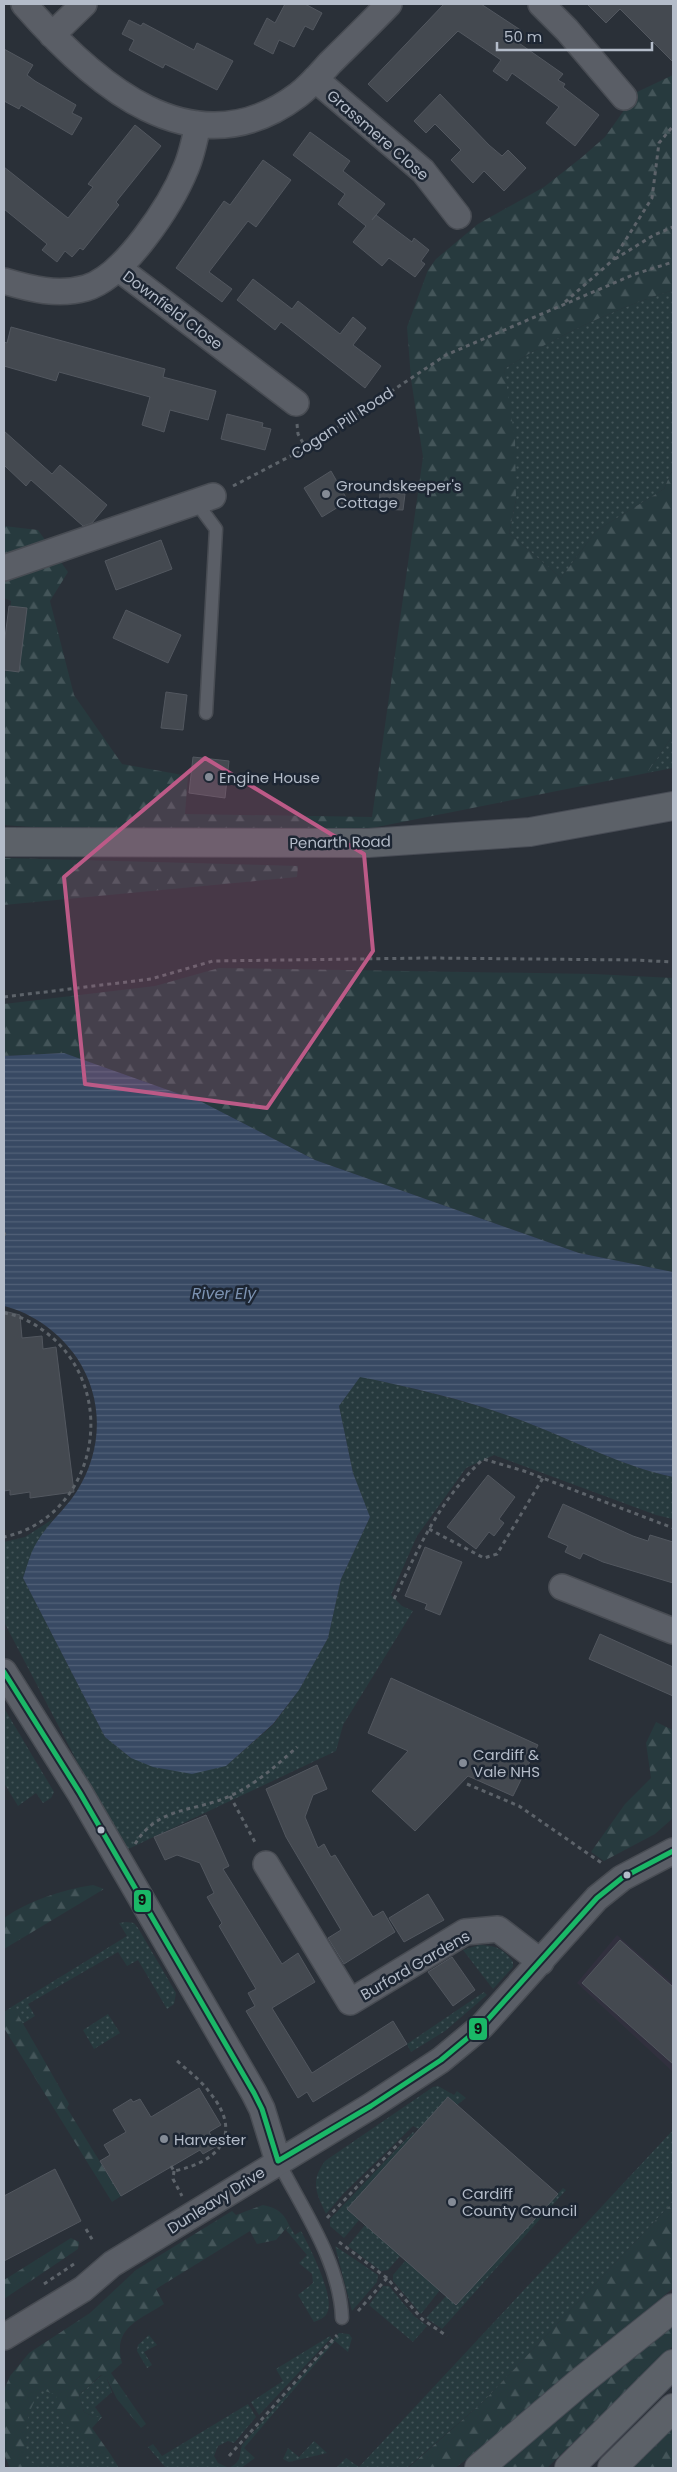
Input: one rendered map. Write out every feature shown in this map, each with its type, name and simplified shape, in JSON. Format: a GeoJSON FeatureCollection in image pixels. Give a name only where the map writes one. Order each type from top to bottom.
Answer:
{"type":"FeatureCollection","features":[{"type":"Feature","properties":{"kind":"main road","name":"Penarth Road"},"geometry":{"type":"LineString","coordinates":[[4,842],[368,843],[530,832],[673,806]]}},
{"type":"Feature","properties":{"kind":"main road"},"geometry":{"type":"LineString","coordinates":[[479,2468],[579,2383],[673,2308]]}},
{"type":"Feature","properties":{"kind":"main road"},"geometry":{"type":"LineString","coordinates":[[569,2468],[673,2364]]}},
{"type":"Feature","properties":{"kind":"main road"},"geometry":{"type":"LineString","coordinates":[[612,2468],[673,2408]]}},
{"type":"Feature","properties":{"kind":"street"},"geometry":{"type":"LineString","coordinates":[[24,4],[52,35],[119,92],[162,116],[181,123],[198,124],[229,124],[252,119],[275,109],[298,95],[389,4]]}},
{"type":"Feature","properties":{"kind":"street"},"geometry":{"type":"LineString","coordinates":[[52,35],[84,4]]}},
{"type":"Feature","properties":{"kind":"street"},"geometry":{"type":"LineString","coordinates":[[541,4],[567,30],[624,97]]}},
{"type":"Feature","properties":{"kind":"street","name":"Grassmere Close"},"geometry":{"type":"LineString","coordinates":[[315,79],[423,171],[458,216]]}},
{"type":"Feature","properties":{"kind":"street"},"geometry":{"type":"LineString","coordinates":[[4,281],[38,290],[68,292],[87,288],[103,280],[118,268],[147,233],[181,178],[191,156],[198,124]]}},
{"type":"Feature","properties":{"kind":"street","name":"Downfield Close"},"geometry":{"type":"LineString","coordinates":[[118,268],[296,403]]}},
{"type":"Feature","properties":{"kind":"street"},"geometry":{"type":"LineString","coordinates":[[4,568],[204,499]]}},
{"type":"Feature","properties":{"kind":"street"},"geometry":{"type":"LineString","coordinates":[[562,1587],[673,1631]]}},
{"type":"Feature","properties":{"kind":"street"},"geometry":{"type":"LineString","coordinates":[[4,1672],[80,1793],[254,2093],[262,2108],[278,2161]]}},
{"type":"Feature","properties":{"kind":"street","name":"Dunleavy Drive"},"geometry":{"type":"LineString","coordinates":[[4,2338],[82,2289],[112,2264],[370,2106],[441,2060],[482,2026],[598,1898],[622,1878],[673,1851]]}},
{"type":"Feature","properties":{"kind":"street","name":"Burford Gardens"},"geometry":{"type":"LineString","coordinates":[[261,1855],[350,2002],[465,1932],[498,1930],[541,1962]]}},
{"type":"Feature","properties":{"kind":"lane"},"geometry":{"type":"LineString","coordinates":[[204,499],[216,529],[206,713]]}},
{"type":"Feature","properties":{"kind":"lane"},"geometry":{"type":"LineString","coordinates":[[278,2161],[323,2246],[341,2302],[342,2318]]}},
{"type":"Feature","properties":{"kind":"path"},"geometry":{"type":"LineString","coordinates":[[613,260],[652,198],[659,143],[673,126]]}},
{"type":"Feature","properties":{"kind":"path"},"geometry":{"type":"LineString","coordinates":[[562,305],[613,260],[654,235],[673,227]]}},
{"type":"Feature","properties":{"kind":"path","name":"Cogan Pill Road"},"geometry":{"type":"LineString","coordinates":[[204,499],[306,448],[446,355],[635,274],[673,262]]}},
{"type":"Feature","properties":{"kind":"path"},"geometry":{"type":"LineString","coordinates":[[298,434],[306,448]]}},
{"type":"Feature","properties":{"kind":"path"},"geometry":{"type":"LineString","coordinates":[[4,997],[151,979],[213,961],[428,958],[673,962]]}},
{"type":"Feature","properties":{"kind":"path"},"geometry":{"type":"LineString","coordinates":[[4,1313],[39,1327],[64,1348],[82,1379],[92,1414],[92,1427],[90,1451],[83,1469],[65,1498],[42,1521],[18,1534],[4,1537]]}},
{"type":"Feature","properties":{"kind":"path"},"geometry":{"type":"LineString","coordinates":[[394,1599],[429,1529],[459,1482],[483,1459],[543,1478],[673,1528]]}},
{"type":"Feature","properties":{"kind":"path"},"geometry":{"type":"LineString","coordinates":[[429,1529],[484,1558],[497,1554],[543,1478]]}},
{"type":"Feature","properties":{"kind":"path"},"geometry":{"type":"LineString","coordinates":[[130,1851],[143,1831],[162,1817],[230,1796],[258,1781],[297,1748]]}},
{"type":"Feature","properties":{"kind":"path"},"geometry":{"type":"LineString","coordinates":[[467,1784],[519,1806],[622,1878]]}},
{"type":"Feature","properties":{"kind":"path"},"geometry":{"type":"LineString","coordinates":[[230,1796],[261,1855]]}},
{"type":"Feature","properties":{"kind":"path"},"geometry":{"type":"LineString","coordinates":[[174,2171],[199,2165],[210,2158],[219,2150],[225,2138],[226,2126],[222,2110],[211,2093],[176,2060]]}},
{"type":"Feature","properties":{"kind":"path"},"geometry":{"type":"LineString","coordinates":[[328,2226],[325,2220],[403,2140]]}},
{"type":"Feature","properties":{"kind":"path"},"geometry":{"type":"LineString","coordinates":[[170,2166],[174,2171],[173,2179],[182,2197]]}},
{"type":"Feature","properties":{"kind":"path"},"geometry":{"type":"LineString","coordinates":[[86,2229],[93,2240]]}},
{"type":"Feature","properties":{"kind":"path"},"geometry":{"type":"LineString","coordinates":[[334,2238],[387,2278],[422,2319],[447,2336]]}},
{"type":"Feature","properties":{"kind":"path"},"geometry":{"type":"LineString","coordinates":[[356,2314],[387,2278]]}},
{"type":"Feature","properties":{"kind":"path"},"geometry":{"type":"LineString","coordinates":[[229,2456],[337,2335]]}},
{"type":"Feature","properties":{"kind":"highlighted area"},"geometry":{"type":"Polygon","coordinates":[[[205,758],[364,854],[373,951],[267,1108],[85,1084],[64,877],[205,758]]]}},
{"type":"Feature","properties":{"kind":"shaded area"},"geometry":{"type":"Polygon","coordinates":[[[617,1935],[673,1984],[673,2072],[577,1983],[617,1935]]]}},
{"type":"Feature","properties":{"kind":"green space"},"geometry":{"type":"Polygon","coordinates":[[[673,75],[673,290],[586,324],[544,345],[504,369],[515,439],[516,500],[509,533],[561,578],[596,531],[664,489],[673,468],[673,735],[647,773],[372,828],[139,835],[4,825],[4,691],[11,601],[4,598],[4,526],[38,530],[68,572],[50,601],[74,695],[122,764],[188,776],[185,814],[372,817],[423,457],[411,379],[407,327],[428,270],[436,259],[478,224],[544,187],[581,158],[605,137],[637,92],[673,75]]]}},
{"type":"Feature","properties":{"kind":"green space"},"geometry":{"type":"Polygon","coordinates":[[[673,290],[673,468],[664,489],[596,531],[561,578],[509,533],[516,500],[504,369],[544,345],[586,324],[673,290]]]}},
{"type":"Feature","properties":{"kind":"green space"},"geometry":{"type":"Polygon","coordinates":[[[673,735],[673,768],[647,773],[673,735]]]}},
{"type":"Feature","properties":{"kind":"green space"},"geometry":{"type":"Polygon","coordinates":[[[4,858],[298,866],[297,877],[4,905],[4,858]]]}},
{"type":"Feature","properties":{"kind":"green space"},"geometry":{"type":"Polygon","coordinates":[[[219,968],[594,974],[673,978],[673,1272],[579,1253],[315,1160],[202,1102],[64,1053],[4,1056],[4,1004],[155,986],[219,968]]]}},
{"type":"Feature","properties":{"kind":"green space"},"geometry":{"type":"Polygon","coordinates":[[[360,1376],[483,1407],[635,1466],[673,1477],[673,1519],[656,1515],[494,1455],[466,1468],[417,1536],[391,1595],[402,1606],[413,1611],[343,1725],[336,1751],[124,1851],[4,1622],[4,1542],[25,1537],[53,1519],[36,1544],[23,1578],[105,1737],[131,1758],[226,1766],[273,1725],[299,1690],[328,1638],[341,1579],[370,1517],[353,1473],[339,1406],[360,1376]]]}},
{"type":"Feature","properties":{"kind":"green space"},"geometry":{"type":"Polygon","coordinates":[[[4,1708],[54,1792],[51,1798],[43,1803],[36,1793],[18,1806],[4,1783],[4,1708]]]}},
{"type":"Feature","properties":{"kind":"green space"},"geometry":{"type":"Polygon","coordinates":[[[656,1722],[673,1730],[673,1818],[655,1834],[604,1861],[591,1852],[625,1804],[651,1778],[646,1743],[656,1722]]]}},
{"type":"Feature","properties":{"kind":"green space"},"geometry":{"type":"Polygon","coordinates":[[[93,1885],[104,1889],[4,1949],[4,1918],[24,1906],[46,1897],[93,1885]]]}},
{"type":"Feature","properties":{"kind":"green space"},"geometry":{"type":"Polygon","coordinates":[[[119,1923],[134,1923],[138,1928],[176,1993],[174,2004],[167,2009],[138,1960],[127,1966],[118,1952],[28,2004],[35,2016],[22,2024],[13,2006],[127,1936],[119,1923]]]}},
{"type":"Feature","properties":{"kind":"green space"},"geometry":{"type":"Polygon","coordinates":[[[479,1945],[499,1949],[513,1962],[513,1967],[493,1989],[463,1950],[479,1945]]]}},
{"type":"Feature","properties":{"kind":"green space"},"geometry":{"type":"Polygon","coordinates":[[[484,1992],[487,1995],[445,2031],[411,2052],[407,2044],[484,1992]]]}},
{"type":"Feature","properties":{"kind":"green space"},"geometry":{"type":"Polygon","coordinates":[[[13,2006],[69,2104],[67,2108],[121,2196],[112,2202],[4,2028],[4,2012],[13,2006]]]}},
{"type":"Feature","properties":{"kind":"green space"},"geometry":{"type":"Polygon","coordinates":[[[108,2014],[120,2033],[94,2049],[83,2030],[108,2014]]]}},
{"type":"Feature","properties":{"kind":"green space"},"geometry":{"type":"Polygon","coordinates":[[[438,2086],[454,2095],[457,2091],[466,2098],[457,2105],[448,2097],[419,2129],[413,2126],[344,2193],[326,2214],[316,2187],[317,2175],[325,2161],[433,2087],[438,2086]]]}},
{"type":"Feature","properties":{"kind":"green space"},"geometry":{"type":"Polygon","coordinates":[[[673,2130],[673,2202],[484,2401],[407,2468],[336,2468],[346,2458],[359,2467],[673,2130]]]}},
{"type":"Feature","properties":{"kind":"green space"},"geometry":{"type":"Polygon","coordinates":[[[413,2132],[415,2134],[347,2209],[359,2220],[344,2238],[330,2226],[330,2219],[413,2132]]]}},
{"type":"Feature","properties":{"kind":"green space"},"geometry":{"type":"Polygon","coordinates":[[[563,2188],[566,2190],[442,2329],[426,2318],[446,2296],[456,2305],[563,2188]]]}},
{"type":"Feature","properties":{"kind":"green space"},"geometry":{"type":"Polygon","coordinates":[[[673,2202],[673,2288],[517,2422],[455,2468],[408,2468],[484,2401],[673,2202]]]}},
{"type":"Feature","properties":{"kind":"green space"},"geometry":{"type":"Polygon","coordinates":[[[263,2205],[279,2211],[289,2225],[276,2240],[257,2244],[250,2231],[156,2289],[164,2304],[137,2320],[124,2333],[120,2351],[122,2363],[111,2373],[146,2424],[141,2428],[117,2399],[106,2377],[101,2375],[79,2395],[84,2412],[94,2417],[102,2417],[92,2428],[111,2455],[107,2457],[101,2454],[79,2431],[64,2425],[54,2406],[57,2395],[42,2390],[32,2405],[27,2422],[25,2440],[25,2458],[40,2468],[10,2468],[4,2454],[4,2390],[10,2376],[29,2353],[90,2313],[136,2270],[232,2211],[236,2215],[263,2205]]]}},
{"type":"Feature","properties":{"kind":"green space"},"geometry":{"type":"Polygon","coordinates":[[[289,2225],[295,2235],[301,2231],[325,2284],[329,2306],[327,2313],[323,2318],[314,2322],[298,2295],[313,2283],[312,2274],[299,2263],[307,2255],[286,2230],[289,2225]]]}},
{"type":"Feature","properties":{"kind":"green space"},"geometry":{"type":"Polygon","coordinates":[[[365,2225],[400,2256],[388,2270],[381,2271],[348,2246],[365,2225]]]}},
{"type":"Feature","properties":{"kind":"green space"},"geometry":{"type":"Polygon","coordinates":[[[71,2238],[79,2242],[78,2249],[4,2299],[4,2280],[71,2238]]]}},
{"type":"Feature","properties":{"kind":"green space"},"geometry":{"type":"Polygon","coordinates":[[[335,2246],[378,2275],[377,2282],[352,2311],[335,2246]]]}},
{"type":"Feature","properties":{"kind":"green space"},"geometry":{"type":"Polygon","coordinates":[[[406,2260],[440,2290],[421,2314],[393,2281],[393,2275],[406,2260]]]}},
{"type":"Feature","properties":{"kind":"green space"},"geometry":{"type":"Polygon","coordinates":[[[383,2286],[389,2286],[414,2316],[427,2326],[413,2342],[369,2305],[383,2286]]]}},
{"type":"Feature","properties":{"kind":"green space"},"geometry":{"type":"Polygon","coordinates":[[[673,2321],[673,2346],[547,2468],[496,2468],[673,2321]]]}},
{"type":"Feature","properties":{"kind":"green space"},"geometry":{"type":"Polygon","coordinates":[[[339,2333],[349,2334],[352,2338],[348,2352],[335,2341],[244,2448],[255,2458],[241,2468],[229,2468],[238,2460],[242,2445],[339,2333]]]}},
{"type":"Feature","properties":{"kind":"green space"},"geometry":{"type":"Polygon","coordinates":[[[149,2335],[157,2345],[144,2352],[152,2365],[147,2368],[137,2351],[138,2345],[149,2335]]]}},
{"type":"Feature","properties":{"kind":"green space"},"geometry":{"type":"Polygon","coordinates":[[[330,2336],[331,2338],[259,2415],[251,2402],[283,2381],[276,2369],[330,2336]]]}},
{"type":"Feature","properties":{"kind":"green space"},"geometry":{"type":"Polygon","coordinates":[[[102,2375],[106,2377],[112,2392],[95,2407],[102,2417],[94,2417],[84,2412],[79,2395],[102,2375]]]}},
{"type":"Feature","properties":{"kind":"green space"},"geometry":{"type":"Polygon","coordinates":[[[39,2381],[63,2390],[101,2454],[111,2455],[119,2468],[27,2468],[16,2415],[39,2381]]]}},
{"type":"Feature","properties":{"kind":"green space"},"geometry":{"type":"Polygon","coordinates":[[[248,2404],[256,2417],[234,2443],[228,2441],[218,2446],[214,2456],[218,2463],[229,2468],[166,2468],[148,2447],[153,2444],[162,2456],[248,2404]]]}},
{"type":"Feature","properties":{"kind":"green space"},"geometry":{"type":"Polygon","coordinates":[[[673,2427],[673,2468],[632,2468],[673,2427]]]}},
{"type":"Feature","properties":{"kind":"green space"},"geometry":{"type":"Polygon","coordinates":[[[314,2441],[327,2453],[289,2462],[283,2459],[288,2448],[299,2457],[314,2441]]]}},
{"type":"Feature","properties":{"kind":"water","name":"River Ely"},"geometry":{"type":"Polygon","coordinates":[[[64,1053],[202,1102],[315,1160],[579,1253],[673,1272],[673,1477],[616,1459],[523,1421],[483,1407],[422,1390],[360,1377],[339,1406],[353,1473],[370,1517],[341,1579],[328,1638],[299,1690],[273,1724],[226,1766],[192,1774],[153,1767],[131,1758],[105,1737],[23,1578],[37,1542],[72,1498],[86,1475],[96,1442],[96,1407],[86,1374],[77,1358],[62,1340],[45,1325],[15,1309],[4,1306],[4,1056],[64,1053]]]}},
{"type":"Feature","properties":{"kind":"building"},"geometry":{"type":"Polygon","coordinates":[[[285,4],[305,4],[322,13],[313,30],[305,26],[294,47],[279,40],[273,54],[254,44],[267,18],[275,23],[285,4]]]}},
{"type":"Feature","properties":{"kind":"building"},"geometry":{"type":"Polygon","coordinates":[[[444,4],[481,4],[522,31],[516,41],[563,74],[558,80],[565,84],[563,87],[599,115],[575,146],[546,123],[559,107],[512,73],[507,81],[493,71],[501,60],[458,31],[387,102],[368,84],[444,4]]]}},
{"type":"Feature","properties":{"kind":"building"},"geometry":{"type":"Polygon","coordinates":[[[587,4],[673,4],[673,62],[620,9],[606,23],[587,4]]]}},
{"type":"Feature","properties":{"kind":"building"},"geometry":{"type":"Polygon","coordinates":[[[129,20],[141,26],[143,23],[194,50],[197,43],[233,61],[217,90],[165,64],[163,68],[129,50],[134,40],[122,34],[129,20]]]}},
{"type":"Feature","properties":{"kind":"building"},"geometry":{"type":"Polygon","coordinates":[[[4,49],[33,65],[27,75],[76,105],[72,113],[82,118],[72,135],[21,105],[19,109],[4,101],[4,49]]]}},
{"type":"Feature","properties":{"kind":"building"},"geometry":{"type":"Polygon","coordinates":[[[440,94],[489,145],[502,156],[508,150],[526,168],[504,191],[484,171],[473,183],[451,160],[461,150],[435,124],[426,133],[414,121],[440,94]]]}},
{"type":"Feature","properties":{"kind":"building"},"geometry":{"type":"Polygon","coordinates":[[[135,125],[161,146],[116,202],[119,205],[83,250],[80,248],[72,257],[65,251],[57,262],[42,250],[47,244],[4,209],[4,167],[68,218],[93,187],[88,184],[135,125]]]}},
{"type":"Feature","properties":{"kind":"building"},"geometry":{"type":"Polygon","coordinates":[[[310,132],[350,161],[343,171],[385,204],[376,215],[412,242],[414,238],[429,250],[421,261],[425,264],[415,277],[389,258],[382,266],[353,242],[366,226],[338,204],[345,194],[293,155],[310,132]]]}},
{"type":"Feature","properties":{"kind":"building"},"geometry":{"type":"Polygon","coordinates":[[[263,160],[291,180],[256,227],[248,221],[209,272],[232,289],[222,302],[176,268],[224,201],[230,205],[263,160]]]}},
{"type":"Feature","properties":{"kind":"building"},"geometry":{"type":"Polygon","coordinates":[[[253,279],[292,309],[298,301],[340,334],[353,317],[366,328],[353,345],[381,366],[365,388],[281,322],[275,330],[237,300],[253,279]]]}},
{"type":"Feature","properties":{"kind":"building"},"geometry":{"type":"Polygon","coordinates":[[[11,327],[165,369],[163,377],[216,391],[208,420],[170,410],[164,432],[142,425],[150,397],[59,372],[56,381],[4,366],[4,342],[7,343],[11,327]]]}},
{"type":"Feature","properties":{"kind":"building"},"geometry":{"type":"Polygon","coordinates":[[[227,414],[263,423],[262,427],[271,429],[265,450],[221,439],[227,414]]]}},
{"type":"Feature","properties":{"kind":"building"},"geometry":{"type":"Polygon","coordinates":[[[4,431],[52,474],[60,465],[107,505],[92,523],[83,526],[31,480],[26,486],[4,465],[4,431]]]}},
{"type":"Feature","properties":{"kind":"building","name":"Groundskeeper's Cottage"},"geometry":{"type":"Polygon","coordinates":[[[331,471],[348,501],[322,517],[304,488],[331,471]]]}},
{"type":"Feature","properties":{"kind":"building"},"geometry":{"type":"Polygon","coordinates":[[[380,492],[405,494],[403,510],[379,509],[380,492]]]}},
{"type":"Feature","properties":{"kind":"building"},"geometry":{"type":"Polygon","coordinates":[[[161,540],[172,569],[116,590],[105,561],[161,540]]]}},
{"type":"Feature","properties":{"kind":"building"},"geometry":{"type":"Polygon","coordinates":[[[9,606],[27,608],[19,672],[4,670],[4,645],[9,606]]]}},
{"type":"Feature","properties":{"kind":"building"},"geometry":{"type":"Polygon","coordinates":[[[126,610],[181,635],[168,663],[113,638],[126,610]]]}},
{"type":"Feature","properties":{"kind":"building"},"geometry":{"type":"Polygon","coordinates":[[[166,692],[187,695],[183,730],[161,728],[166,692]]]}},
{"type":"Feature","properties":{"kind":"building","name":"Engine House"},"geometry":{"type":"Polygon","coordinates":[[[193,757],[229,761],[225,798],[189,793],[193,757]]]}},
{"type":"Feature","properties":{"kind":"building"},"geometry":{"type":"Polygon","coordinates":[[[4,1311],[20,1315],[22,1338],[42,1336],[43,1349],[56,1347],[74,1492],[30,1498],[30,1492],[10,1495],[10,1490],[4,1491],[4,1311]]]}},
{"type":"Feature","properties":{"kind":"building"},"geometry":{"type":"Polygon","coordinates":[[[488,1475],[515,1497],[499,1519],[504,1523],[494,1536],[489,1532],[476,1549],[447,1527],[488,1475]]]}},
{"type":"Feature","properties":{"kind":"building"},"geometry":{"type":"Polygon","coordinates":[[[563,1504],[633,1536],[648,1541],[650,1535],[673,1542],[673,1583],[603,1562],[583,1553],[580,1559],[565,1552],[568,1546],[548,1537],[563,1504]]]}},
{"type":"Feature","properties":{"kind":"building"},"geometry":{"type":"Polygon","coordinates":[[[425,1547],[462,1562],[440,1615],[425,1609],[427,1604],[405,1596],[425,1547]]]}},
{"type":"Feature","properties":{"kind":"building"},"geometry":{"type":"Polygon","coordinates":[[[600,1634],[673,1667],[673,1696],[589,1659],[600,1634]]]}},
{"type":"Feature","properties":{"kind":"building","name":"Cardiff & Vale NHS"},"geometry":{"type":"Polygon","coordinates":[[[391,1678],[538,1745],[513,1796],[468,1776],[415,1831],[372,1791],[408,1751],[368,1733],[391,1678]]]}},
{"type":"Feature","properties":{"kind":"building"},"geometry":{"type":"Polygon","coordinates":[[[317,1765],[327,1789],[313,1795],[305,1817],[318,1848],[324,1844],[331,1857],[335,1855],[373,1917],[383,1911],[395,1932],[344,1964],[328,1938],[341,1930],[286,1837],[266,1789],[317,1765]]]}},
{"type":"Feature","properties":{"kind":"building"},"geometry":{"type":"Polygon","coordinates":[[[206,1815],[229,1866],[223,1869],[282,1964],[298,1953],[315,1982],[272,2008],[312,2073],[393,2021],[407,2044],[313,2102],[307,2092],[298,2098],[246,2011],[255,2006],[248,1993],[256,1989],[219,1926],[222,1923],[207,1897],[214,1893],[200,1863],[177,1855],[165,1860],[154,1837],[206,1815]]]}},
{"type":"Feature","properties":{"kind":"building"},"geometry":{"type":"Polygon","coordinates":[[[428,1894],[444,1920],[404,1942],[389,1918],[428,1894]]]}},
{"type":"Feature","properties":{"kind":"building"},"geometry":{"type":"Polygon","coordinates":[[[620,1940],[673,1987],[673,2064],[582,1983],[620,1940]]]}},
{"type":"Feature","properties":{"kind":"building"},"geometry":{"type":"Polygon","coordinates":[[[452,1957],[475,1990],[453,2006],[428,1972],[452,1957]]]}},
{"type":"Feature","properties":{"kind":"building","name":"Harvester"},"geometry":{"type":"Polygon","coordinates":[[[199,2088],[221,2125],[209,2132],[217,2146],[203,2154],[200,2150],[121,2196],[100,2161],[110,2155],[104,2145],[126,2132],[113,2110],[131,2099],[133,2102],[140,2099],[151,2117],[199,2088]]]}},
{"type":"Feature","properties":{"kind":"building","name":"Cardiff County Council"},"geometry":{"type":"Polygon","coordinates":[[[448,2097],[558,2194],[456,2305],[347,2209],[448,2097]]]}},
{"type":"Feature","properties":{"kind":"building"},"geometry":{"type":"Polygon","coordinates":[[[55,2169],[81,2221],[4,2261],[4,2196],[55,2169]]]}},
{"type":"Feature","properties":{"kind":"transit line","name":"9"},"geometry":{"type":"LineString","coordinates":[[4,1672],[80,1793],[254,2093],[262,2109],[278,2161],[371,2106],[441,2060],[482,2026],[597,1898],[622,1878],[673,1851]]}},
{"type":"Feature","properties":{"kind":"place","name":"Groundskeeper's Cottage"},"geometry":{"type":"Point","coordinates":[326,494]}},
{"type":"Feature","properties":{"kind":"place","name":"Engine House"},"geometry":{"type":"Point","coordinates":[209,777]}},
{"type":"Feature","properties":{"kind":"place","name":"Cardiff & Vale NHS"},"geometry":{"type":"Point","coordinates":[463,1763]}},
{"type":"Feature","properties":{"kind":"place","name":"Harvester"},"geometry":{"type":"Point","coordinates":[164,2139]}},
{"type":"Feature","properties":{"kind":"place","name":"Cardiff County Council"},"geometry":{"type":"Point","coordinates":[452,2202]}}]}
